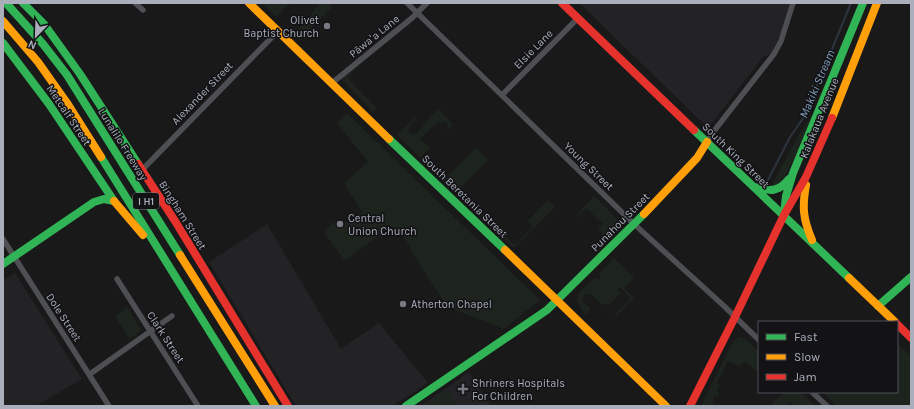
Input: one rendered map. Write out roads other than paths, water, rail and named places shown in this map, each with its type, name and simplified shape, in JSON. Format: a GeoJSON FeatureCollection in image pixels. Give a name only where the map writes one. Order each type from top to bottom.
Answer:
{"type":"FeatureCollection","features":[{"type":"Feature","properties":{"kind":"main road","name":"Lunalilo Freeway"},"geometry":{"type":"LineString","coordinates":[[6,3],[43,44],[67,75],[275,406]]}},
{"type":"Feature","properties":{"kind":"main road","name":"Bingham Street"},"geometry":{"type":"LineString","coordinates":[[23,3],[44,24],[80,74],[175,221],[288,406]]}},
{"type":"Feature","properties":{"kind":"main road","name":"South Beretania Street"},"geometry":{"type":"LineString","coordinates":[[249,3],[666,406]]}},
{"type":"Feature","properties":{"kind":"main road","name":"South King Street"},"geometry":{"type":"LineString","coordinates":[[562,3],[894,321]]}},
{"type":"Feature","properties":{"kind":"main road","name":"Kalakaua Avenue"},"geometry":{"type":"LineString","coordinates":[[784,216],[786,196],[792,173],[863,3]]}},
{"type":"Feature","properties":{"kind":"main road","name":"Kalakaua Avenue"},"geometry":{"type":"LineString","coordinates":[[690,406],[784,216],[794,201],[807,175],[836,107],[877,3]]}},
{"type":"Feature","properties":{"kind":"main road","name":"I H1"},"geometry":{"type":"LineString","coordinates":[[3,21],[38,62],[64,97],[256,406]]}},
{"type":"Feature","properties":{"kind":"main road","name":"Metcalf Street"},"geometry":{"type":"LineString","coordinates":[[3,43],[30,76],[101,184],[172,272]]}},
{"type":"Feature","properties":{"kind":"main road","name":"Punahou Street"},"geometry":{"type":"LineString","coordinates":[[406,406],[548,310],[634,224],[697,158],[707,142]]}},
{"type":"Feature","properties":{"kind":"main road"},"geometry":{"type":"LineString","coordinates":[[754,186],[770,190],[779,189],[786,184],[792,173]]}},
{"type":"Feature","properties":{"kind":"main road"},"geometry":{"type":"LineString","coordinates":[[807,175],[803,199],[803,215],[815,245]]}},
{"type":"Feature","properties":{"kind":"main road"},"geometry":{"type":"LineString","coordinates":[[94,202],[101,184]]}},
{"type":"Feature","properties":{"kind":"main road"},"geometry":{"type":"LineString","coordinates":[[3,264],[94,202],[104,199],[114,201]]}},
{"type":"Feature","properties":{"kind":"main road"},"geometry":{"type":"LineString","coordinates":[[878,306],[911,277]]}},
{"type":"Feature","properties":{"kind":"main road"},"geometry":{"type":"LineString","coordinates":[[898,325],[911,338]]}},
{"type":"Feature","properties":{"kind":"street"},"geometry":{"type":"LineString","coordinates":[[136,3],[143,10]]}},
{"type":"Feature","properties":{"kind":"street","name":"Young Street"},"geometry":{"type":"LineString","coordinates":[[407,3],[634,224],[758,339]]}},
{"type":"Feature","properties":{"kind":"street","name":"Pāwaʻa Lane"},"geometry":{"type":"LineString","coordinates":[[332,83],[417,13],[427,3]]}},
{"type":"Feature","properties":{"kind":"street","name":"Punahou Street"},"geometry":{"type":"LineString","coordinates":[[707,142],[774,54],[783,37],[793,3]]}},
{"type":"Feature","properties":{"kind":"street","name":"Elsie Lane"},"geometry":{"type":"LineString","coordinates":[[502,95],[578,18]]}},
{"type":"Feature","properties":{"kind":"street","name":"Alexander Street"},"geometry":{"type":"LineString","coordinates":[[142,170],[278,31]]}},
{"type":"Feature","properties":{"kind":"street","name":"Dole Street"},"geometry":{"type":"LineString","coordinates":[[3,239],[109,406]]}},
{"type":"Feature","properties":{"kind":"street","name":"Clark Street"},"geometry":{"type":"LineString","coordinates":[[117,278],[198,406]]}},
{"type":"Feature","properties":{"kind":"street"},"geometry":{"type":"LineString","coordinates":[[90,374],[172,316]]}},
{"type":"Feature","properties":{"kind":"street"},"geometry":{"type":"LineString","coordinates":[[813,393],[827,406]]}},
{"type":"Feature","properties":{"kind":"waterway","name":"Makiki Stream"},"geometry":{"type":"LineString","coordinates":[[766,184],[790,137],[804,117],[851,3]]}},
{"type":"Feature","properties":{"kind":"place","name":"Olivet Baptist Church"},"geometry":{"type":"Point","coordinates":[327,26]}},
{"type":"Feature","properties":{"kind":"place","name":"Central Union Church"},"geometry":{"type":"Point","coordinates":[340,224]}},
{"type":"Feature","properties":{"kind":"place","name":"Atherton Chapel"},"geometry":{"type":"Point","coordinates":[403,304]}},
{"type":"Feature","properties":{"kind":"place","name":"Shriners Hospitals For Children"},"geometry":{"type":"Point","coordinates":[463,389]}}]}
